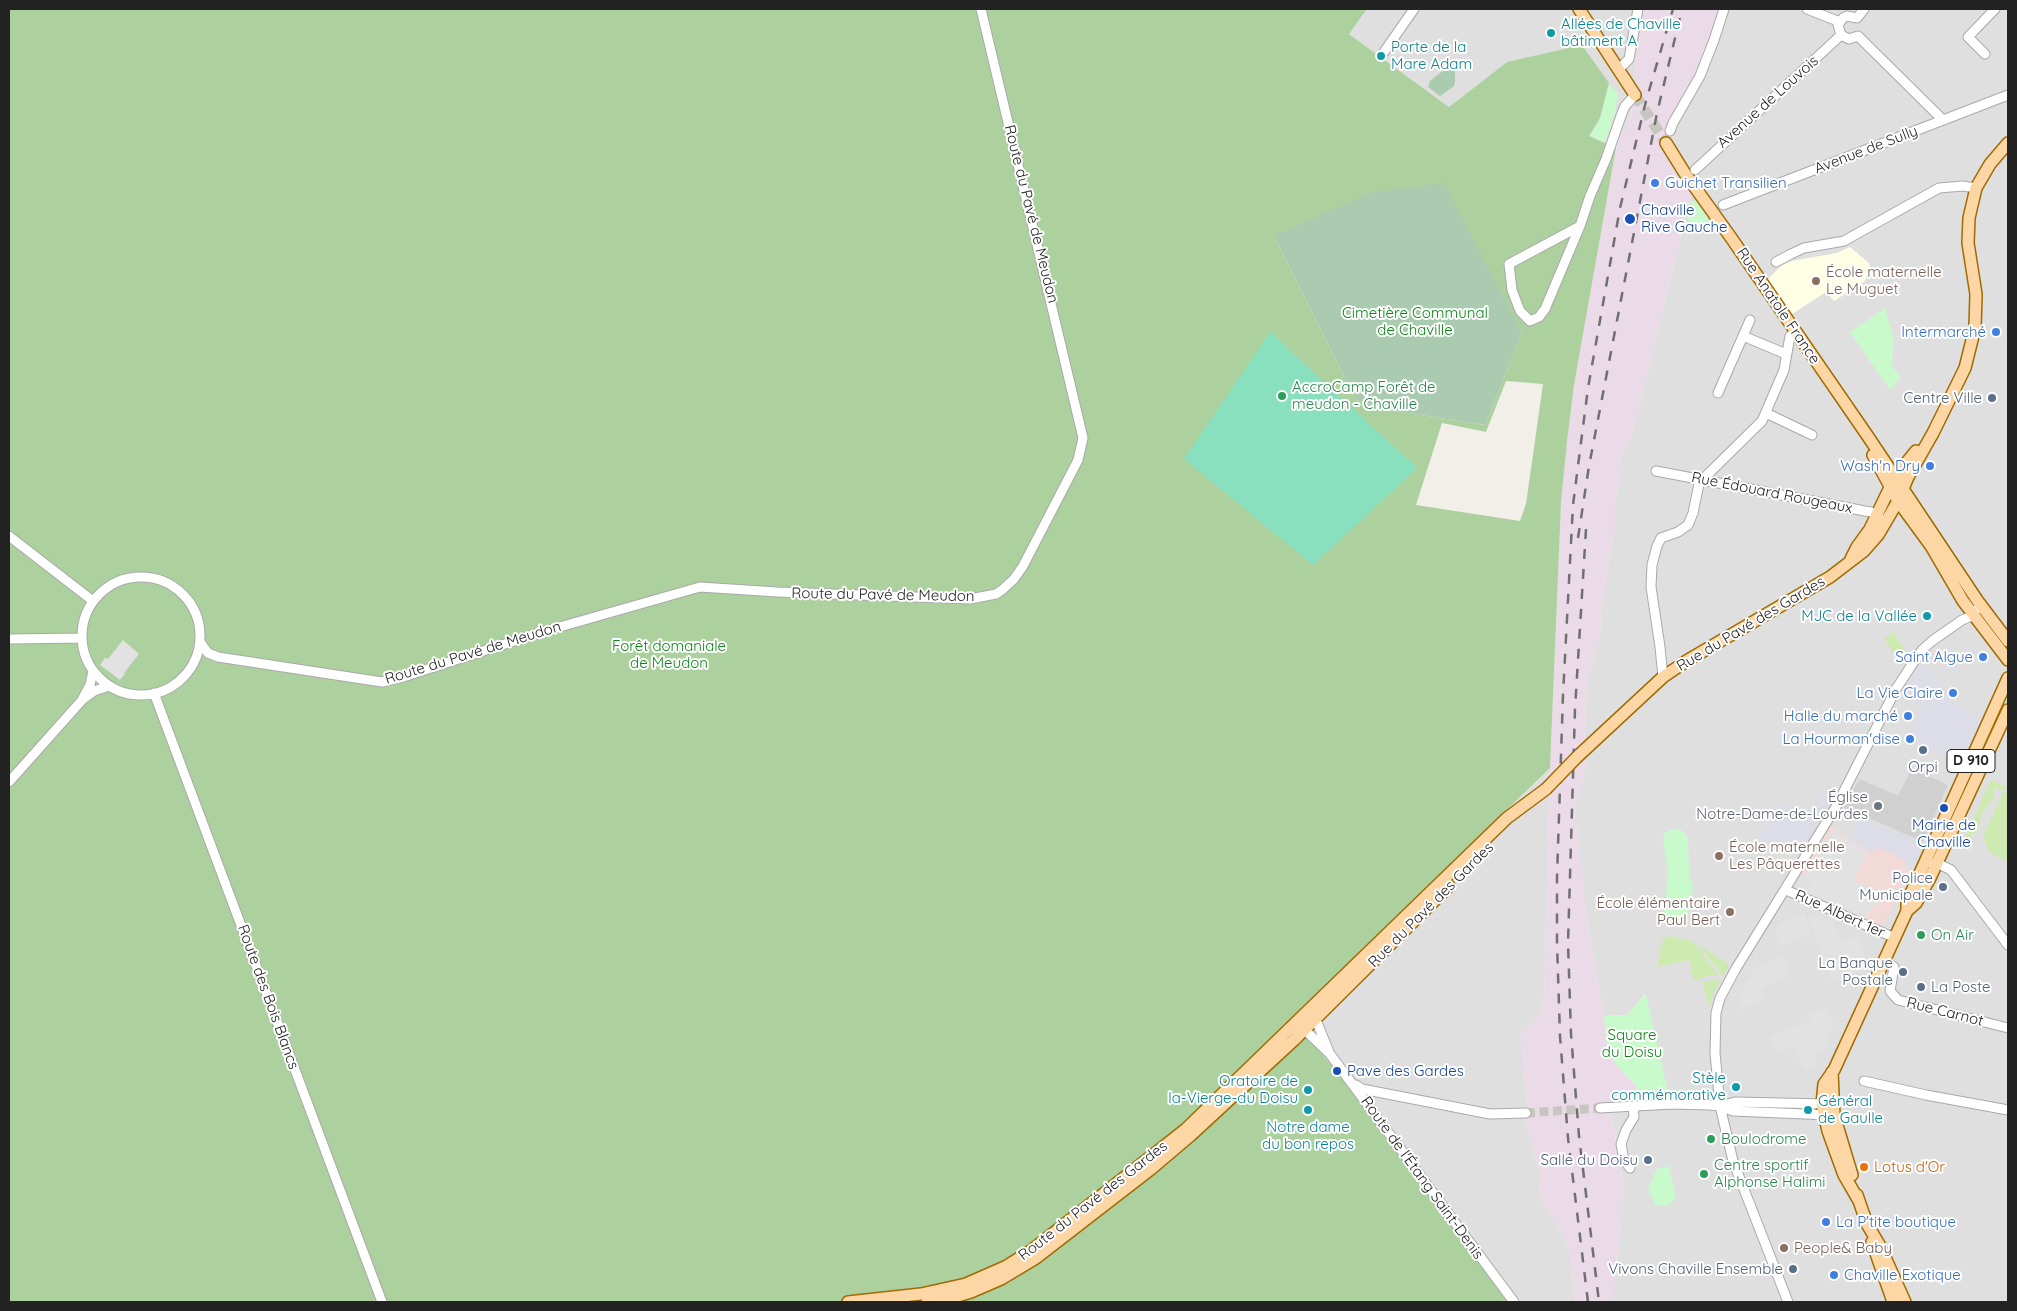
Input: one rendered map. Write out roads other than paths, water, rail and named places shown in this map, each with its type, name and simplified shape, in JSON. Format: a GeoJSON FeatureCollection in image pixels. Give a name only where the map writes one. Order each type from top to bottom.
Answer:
{"type":"FeatureCollection","features":[{"type":"Feature","properties":{"kind":"main road"},"geometry":{"type":"LineString","coordinates":[[1579,9],[1635,95]]}},
{"type":"Feature","properties":{"kind":"main road","name":"Rue Anatole France"},"geometry":{"type":"LineString","coordinates":[[1666,143],[1855,420],[1892,482],[1898,501],[1931,546],[1972,616],[2008,660]]}},
{"type":"Feature","properties":{"kind":"main road","name":"Rue du Pavé des Gardes"},"geometry":{"type":"LineString","coordinates":[[1882,520],[1898,501],[1902,489],[1965,368],[1975,328],[1976,294],[1968,243],[1969,218],[1976,188],[1990,164],[2008,143]]}},
{"type":"Feature","properties":{"kind":"main road","name":"Rue du Pavé des Gardes"},"geometry":{"type":"LineString","coordinates":[[1301,1026],[1507,818],[1546,789],[1578,756],[1663,677],[1688,660],[1830,577],[1864,551],[1878,535],[1892,482],[1943,413]]}},
{"type":"Feature","properties":{"kind":"main road","name":"Rue Anatole France"},"geometry":{"type":"LineString","coordinates":[[1892,482],[1902,489],[1977,600],[2008,641]]}},
{"type":"Feature","properties":{"kind":"main road","name":"D 910"},"geometry":{"type":"LineString","coordinates":[[1893,1302],[1873,1248],[1867,1224],[1828,1110],[1824,1084],[1832,1072],[1885,961],[1907,911],[1907,902],[2008,678]]}},
{"type":"Feature","properties":{"kind":"main road","name":"D 910"},"geometry":{"type":"LineString","coordinates":[[1907,911],[1916,903],[1937,863],[2008,710]]}},
{"type":"Feature","properties":{"kind":"main road","name":"Route du Pavé des Gardes"},"geometry":{"type":"LineString","coordinates":[[848,1302],[945,1289],[966,1284],[1015,1260],[1102,1196],[1186,1129],[1301,1026]]}},
{"type":"Feature","properties":{"kind":"main road","name":"Route du Pavé des Gardes"},"geometry":{"type":"LineString","coordinates":[[927,1302],[944,1300],[971,1292],[1001,1279],[1036,1258],[1171,1152],[1301,1026]]}},
{"type":"Feature","properties":{"kind":"main road","name":"D 910"},"geometry":{"type":"LineString","coordinates":[[1867,1224],[1880,1246],[1905,1302]]}},
{"type":"Feature","properties":{"kind":"street","name":"Route du Pavé de Meudon"},"geometry":{"type":"LineString","coordinates":[[200,642],[208,654],[218,658],[382,682],[542,632],[700,587],[778,592],[970,599],[996,594],[1002,590],[1014,580],[1023,566],[1078,460],[1083,438],[981,9]]}},
{"type":"Feature","properties":{"kind":"street"},"geometry":{"type":"LineString","coordinates":[[1384,52],[1414,9]]}},
{"type":"Feature","properties":{"kind":"street"},"geometry":{"type":"LineString","coordinates":[[1618,70],[1629,59],[1638,9]]}},
{"type":"Feature","properties":{"kind":"street"},"geometry":{"type":"LineString","coordinates":[[1670,131],[1673,122],[1700,76],[1724,9]]}},
{"type":"Feature","properties":{"kind":"street"},"geometry":{"type":"LineString","coordinates":[[1807,9],[1840,22]]}},
{"type":"Feature","properties":{"kind":"street"},"geometry":{"type":"LineString","coordinates":[[1864,9],[1857,18],[1847,16],[1840,22],[1838,29],[1841,35],[1849,39],[1858,36],[1943,120]]}},
{"type":"Feature","properties":{"kind":"street"},"geometry":{"type":"LineString","coordinates":[[1984,54],[1968,37],[1995,9]]}},
{"type":"Feature","properties":{"kind":"street","name":"Avenue de Louvois"},"geometry":{"type":"LineString","coordinates":[[1695,170],[1841,35]]}},
{"type":"Feature","properties":{"kind":"street"},"geometry":{"type":"LineString","coordinates":[[1580,226],[1508,264],[1512,290],[1520,311],[1530,321],[1539,317],[1545,309],[1580,226],[1622,113],[1625,106],[1635,95]]}},
{"type":"Feature","properties":{"kind":"street","name":"Avenue de Sully"},"geometry":{"type":"LineString","coordinates":[[1723,205],[2008,95]]}},
{"type":"Feature","properties":{"kind":"street"},"geometry":{"type":"LineString","coordinates":[[1776,262],[1804,248],[1844,241],[1939,188],[1956,186],[1976,188]]}},
{"type":"Feature","properties":{"kind":"street"},"geometry":{"type":"LineString","coordinates":[[1718,393],[1750,320]]}},
{"type":"Feature","properties":{"kind":"street"},"geometry":{"type":"LineString","coordinates":[[1663,677],[1650,587],[1654,553],[1661,538],[1684,529],[1691,522],[1699,484],[1758,425],[1766,414],[1784,370],[1790,336],[1795,332]]}},
{"type":"Feature","properties":{"kind":"street"},"geometry":{"type":"LineString","coordinates":[[1742,336],[1786,354]]}},
{"type":"Feature","properties":{"kind":"street"},"geometry":{"type":"LineString","coordinates":[[1766,414],[1812,435]]}},
{"type":"Feature","properties":{"kind":"street","name":"Rue Édouard Rougeaux"},"geometry":{"type":"LineString","coordinates":[[1656,471],[1871,512],[1882,520]]}},
{"type":"Feature","properties":{"kind":"street"},"geometry":{"type":"LineString","coordinates":[[9,536],[93,601]]}},
{"type":"Feature","properties":{"kind":"street"},"geometry":{"type":"LineString","coordinates":[[130,578],[157,579],[170,584],[189,601],[196,616],[200,642],[197,655],[189,669],[170,687],[154,693],[130,694],[109,686],[93,671],[89,664],[82,638],[83,623],[93,601],[108,586],[130,578]]}},
{"type":"Feature","properties":{"kind":"street"},"geometry":{"type":"LineString","coordinates":[[1788,1302],[1733,1161],[1720,1106],[1715,1053],[1715,1027],[1720,998],[1735,970],[1837,805],[1896,689],[1918,654],[1938,636],[1972,616],[1976,610],[1977,600]]}},
{"type":"Feature","properties":{"kind":"street"},"geometry":{"type":"LineString","coordinates":[[9,639],[82,638]]}},
{"type":"Feature","properties":{"kind":"street"},"geometry":{"type":"LineString","coordinates":[[83,699],[90,685],[93,671]]}},
{"type":"Feature","properties":{"kind":"street"},"geometry":{"type":"LineString","coordinates":[[9,782],[83,699],[94,691],[109,686]]}},
{"type":"Feature","properties":{"kind":"street","name":"Route des Bois Blancs"},"geometry":{"type":"LineString","coordinates":[[154,693],[382,1302]]}},
{"type":"Feature","properties":{"kind":"street"},"geometry":{"type":"LineString","coordinates":[[1924,866],[1937,863],[1951,870],[2008,945]]}},
{"type":"Feature","properties":{"kind":"street","name":"Rue Albert 1er"},"geometry":{"type":"LineString","coordinates":[[1786,890],[1895,938]]}},
{"type":"Feature","properties":{"kind":"street","name":"Rue Carnot"},"geometry":{"type":"LineString","coordinates":[[1885,961],[1894,967],[1890,991],[1898,1000],[2008,1028]]}},
{"type":"Feature","properties":{"kind":"street","name":"Route de l'Étang Saint-Denis"},"geometry":{"type":"LineString","coordinates":[[1312,1015],[1330,1054]]}},
{"type":"Feature","properties":{"kind":"street","name":"Route de l'Étang Saint-Denis"},"geometry":{"type":"LineString","coordinates":[[1301,1026],[1330,1054],[1514,1302]]}},
{"type":"Feature","properties":{"kind":"street"},"geometry":{"type":"LineString","coordinates":[[1864,1081],[2008,1110]]}},
{"type":"Feature","properties":{"kind":"street"},"geometry":{"type":"LineString","coordinates":[[1351,1082],[1362,1089],[1490,1114],[1526,1113]]}},
{"type":"Feature","properties":{"kind":"street"},"geometry":{"type":"LineString","coordinates":[[1600,1108],[1672,1104],[1720,1106],[1735,1102],[1828,1110]]}},
{"type":"Feature","properties":{"kind":"street"},"geometry":{"type":"LineString","coordinates":[[1630,1168],[1624,1160],[1621,1144],[1626,1130],[1634,1117],[1633,1106]]}},
{"type":"Feature","properties":{"kind":"tunnel"},"geometry":{"type":"LineString","coordinates":[[1635,95],[1666,143]]}},
{"type":"Feature","properties":{"kind":"tunnel"},"geometry":{"type":"LineString","coordinates":[[1526,1113],[1600,1108]]}},
{"type":"Feature","properties":{"kind":"railway"},"geometry":{"type":"LineString","coordinates":[[1588,1302],[1568,1138],[1560,1036],[1557,943],[1557,877],[1563,695],[1573,505],[1588,388],[1620,208],[1646,101],[1673,9]]}},
{"type":"Feature","properties":{"kind":"railway"},"geometry":{"type":"LineString","coordinates":[[1578,538],[1589,466],[1657,113],[1682,9]]}},
{"type":"Feature","properties":{"kind":"railway"},"geometry":{"type":"LineString","coordinates":[[1586,529],[1575,709],[1568,943],[1571,1034],[1579,1136],[1599,1302]]}},
{"type":"Feature","properties":{"kind":"place","name":"Allées de Chaville bâtiment A"},"geometry":{"type":"Point","coordinates":[1551,33]}},
{"type":"Feature","properties":{"kind":"place","name":"Porte de la Mare Adam"},"geometry":{"type":"Point","coordinates":[1381,56]}},
{"type":"Feature","properties":{"kind":"place","name":"Guichet Transilien"},"geometry":{"type":"Point","coordinates":[1655,183]}},
{"type":"Feature","properties":{"kind":"place","name":"Chaville Rive Gauche"},"geometry":{"type":"Point","coordinates":[1630,219]}},
{"type":"Feature","properties":{"kind":"place","name":"École maternelle Le Muguet"},"geometry":{"type":"Point","coordinates":[1816,281]}},
{"type":"Feature","properties":{"kind":"place","name":"Intermarché"},"geometry":{"type":"Point","coordinates":[1996,332]}},
{"type":"Feature","properties":{"kind":"place","name":"AccroCamp Forêt de meudon - Chaville"},"geometry":{"type":"Point","coordinates":[1282,396]}},
{"type":"Feature","properties":{"kind":"place","name":"Centre Ville"},"geometry":{"type":"Point","coordinates":[1992,398]}},
{"type":"Feature","properties":{"kind":"place","name":"Wash'n Dry"},"geometry":{"type":"Point","coordinates":[1930,466]}},
{"type":"Feature","properties":{"kind":"place","name":"MJC de la Vallée"},"geometry":{"type":"Point","coordinates":[1927,616]}},
{"type":"Feature","properties":{"kind":"place","name":"Saint Algue"},"geometry":{"type":"Point","coordinates":[1983,657]}},
{"type":"Feature","properties":{"kind":"place","name":"La Vie Claire"},"geometry":{"type":"Point","coordinates":[1953,693]}},
{"type":"Feature","properties":{"kind":"place","name":"Halle du marché"},"geometry":{"type":"Point","coordinates":[1908,716]}},
{"type":"Feature","properties":{"kind":"place","name":"La Hourman'dise"},"geometry":{"type":"Point","coordinates":[1910,739]}},
{"type":"Feature","properties":{"kind":"place","name":"Orpi"},"geometry":{"type":"Point","coordinates":[1923,750]}},
{"type":"Feature","properties":{"kind":"place","name":"Église Notre-Dame-de-Lourdes"},"geometry":{"type":"Point","coordinates":[1878,806]}},
{"type":"Feature","properties":{"kind":"place","name":"Mairie de Chaville"},"geometry":{"type":"Point","coordinates":[1944,808]}},
{"type":"Feature","properties":{"kind":"place","name":"École maternelle Les Pâquerettes"},"geometry":{"type":"Point","coordinates":[1719,856]}},
{"type":"Feature","properties":{"kind":"place","name":"Police Municipale"},"geometry":{"type":"Point","coordinates":[1943,887]}},
{"type":"Feature","properties":{"kind":"place","name":"École élémentaire Paul Bert"},"geometry":{"type":"Point","coordinates":[1730,912]}},
{"type":"Feature","properties":{"kind":"place","name":"On Air"},"geometry":{"type":"Point","coordinates":[1921,935]}},
{"type":"Feature","properties":{"kind":"place","name":"La Banque Postale"},"geometry":{"type":"Point","coordinates":[1903,972]}},
{"type":"Feature","properties":{"kind":"place","name":"La Poste"},"geometry":{"type":"Point","coordinates":[1921,987]}},
{"type":"Feature","properties":{"kind":"place","name":"Pave des Gardes"},"geometry":{"type":"Point","coordinates":[1337,1071]}},
{"type":"Feature","properties":{"kind":"place","name":"Stèle commémorative"},"geometry":{"type":"Point","coordinates":[1736,1087]}},
{"type":"Feature","properties":{"kind":"place","name":"Oratoire de la-Vierge-du Doisu"},"geometry":{"type":"Point","coordinates":[1308,1090]}},
{"type":"Feature","properties":{"kind":"place","name":"Notre dame du bon repos"},"geometry":{"type":"Point","coordinates":[1308,1110]}},
{"type":"Feature","properties":{"kind":"place","name":"Général de Gaulle"},"geometry":{"type":"Point","coordinates":[1808,1110]}},
{"type":"Feature","properties":{"kind":"place","name":"Boulodrome"},"geometry":{"type":"Point","coordinates":[1711,1139]}},
{"type":"Feature","properties":{"kind":"place","name":"Salle du Doisu"},"geometry":{"type":"Point","coordinates":[1648,1160]}},
{"type":"Feature","properties":{"kind":"place","name":"Lotus d'Or"},"geometry":{"type":"Point","coordinates":[1864,1167]}},
{"type":"Feature","properties":{"kind":"place","name":"Centre sportif Alphonse Halimi"},"geometry":{"type":"Point","coordinates":[1704,1174]}},
{"type":"Feature","properties":{"kind":"place","name":"La P'tite boutique"},"geometry":{"type":"Point","coordinates":[1826,1222]}},
{"type":"Feature","properties":{"kind":"place","name":"People& Baby"},"geometry":{"type":"Point","coordinates":[1784,1248]}},
{"type":"Feature","properties":{"kind":"place","name":"Vivons Chaville Ensemble"},"geometry":{"type":"Point","coordinates":[1793,1269]}},
{"type":"Feature","properties":{"kind":"place","name":"Chaville Exotique"},"geometry":{"type":"Point","coordinates":[1834,1275]}},
{"type":"Feature","properties":{"kind":"park label","name":"Cimetière Communal de Chaville"},"geometry":{"type":"Point","coordinates":[1415,322]}},
{"type":"Feature","properties":{"kind":"park label","name":"Forêt domaniale de Meudon"},"geometry":{"type":"Point","coordinates":[669,654]}},
{"type":"Feature","properties":{"kind":"park label","name":"Square du Doisu"},"geometry":{"type":"Point","coordinates":[1632,1044]}}]}
